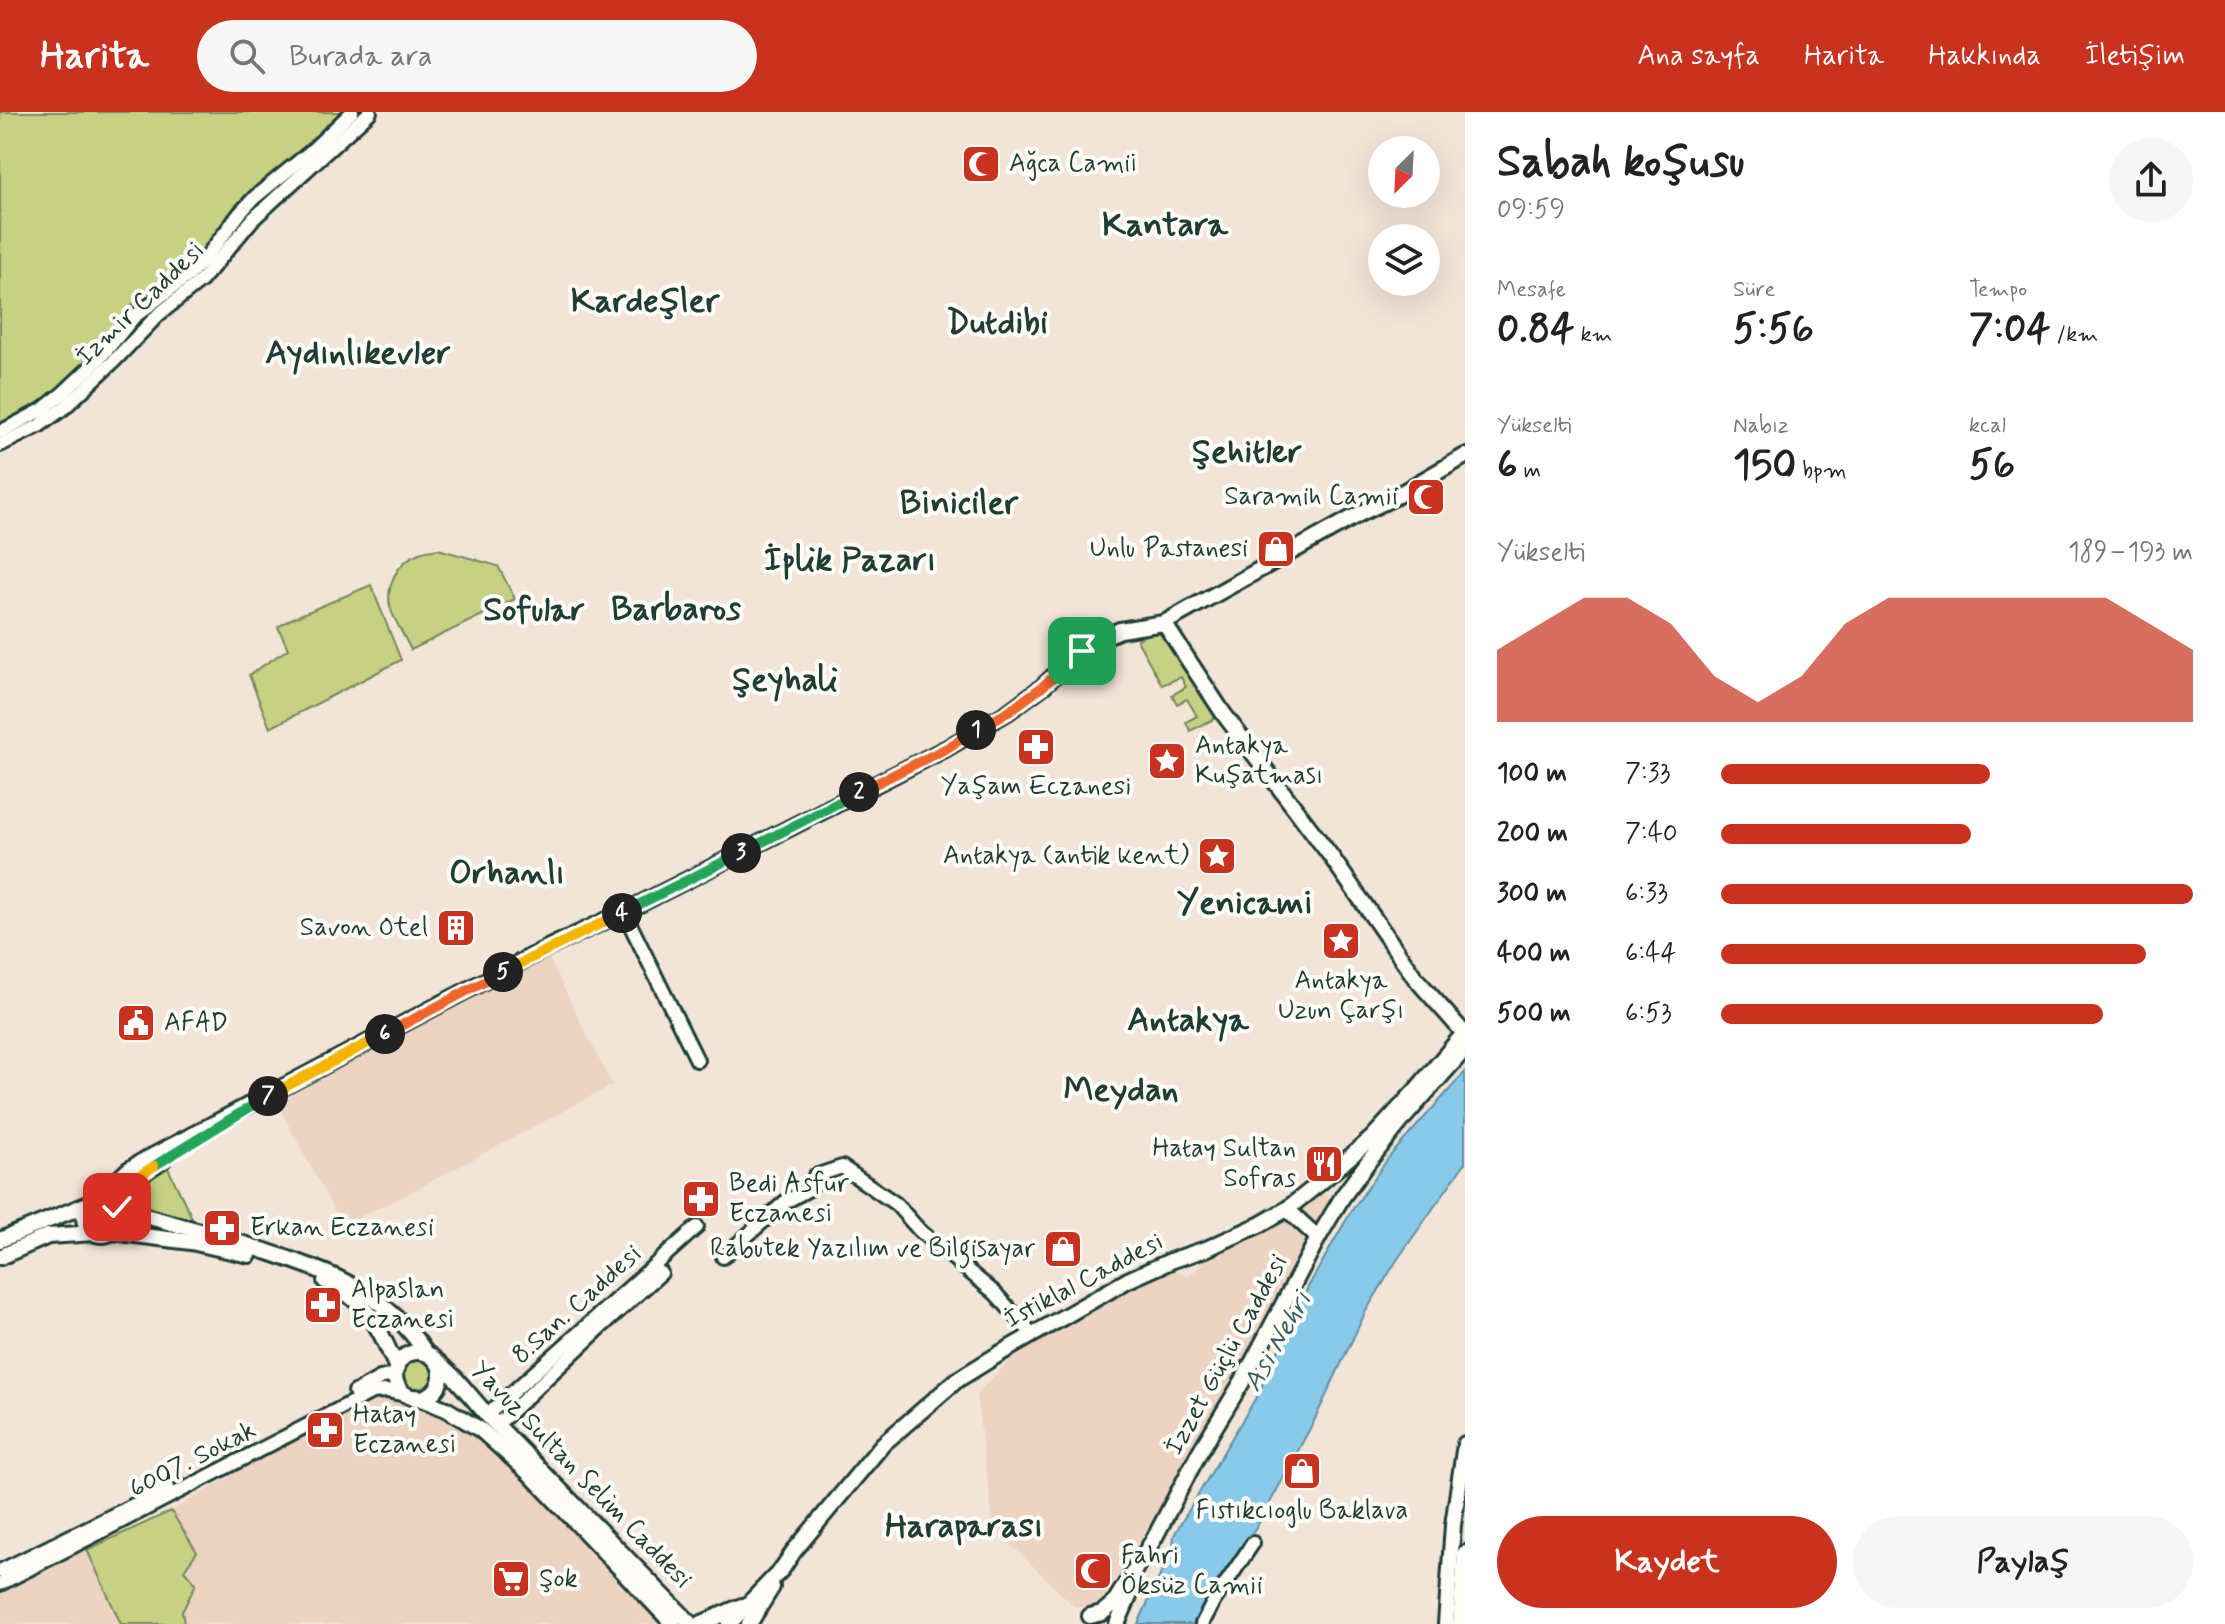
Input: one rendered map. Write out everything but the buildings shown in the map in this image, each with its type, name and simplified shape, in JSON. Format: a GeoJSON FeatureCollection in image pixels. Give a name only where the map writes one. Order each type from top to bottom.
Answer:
{"type":"FeatureCollection","features":[{"type":"Feature","properties":{"kind":"main road"},"geometry":{"type":"LineString","coordinates":[[413,1397],[400,1388],[373,1318],[352,1296],[328,1282],[285,1265],[191,1242],[112,1232],[100,1235],[90,1230],[85,1214],[93,1202],[141,1162],[545,949],[947,748],[1008,712],[1099,639],[1120,630],[1164,623],[1465,456]]}},
{"type":"Feature","properties":{"kind":"main road"},"geometry":{"type":"LineString","coordinates":[[1164,623],[1223,713],[1330,855],[1416,979],[1464,1032]]}},
{"type":"Feature","properties":{"kind":"main road","name":"İstiklal Caddesi"},"geometry":{"type":"LineString","coordinates":[[749,1624],[794,1551],[883,1444],[957,1380],[1145,1272],[1206,1249],[1287,1209],[1373,1137],[1464,1032]]}},
{"type":"Feature","properties":{"kind":"main road","name":"İzzet Güçlü Caddesi"},"geometry":{"type":"LineString","coordinates":[[1117,1624],[1155,1537],[1199,1453],[1249,1369],[1343,1196],[1408,1113],[1465,1049]]}},
{"type":"Feature","properties":{"kind":"main road"},"geometry":{"type":"LineString","coordinates":[[112,1232],[119,1224],[118,1208],[136,1178],[266,1097]]}},
{"type":"Feature","properties":{"kind":"main road"},"geometry":{"type":"LineString","coordinates":[[0,1240],[93,1202],[108,1200],[118,1208]]}},
{"type":"Feature","properties":{"kind":"main road","name":"Yavuz Sultan Selim Caddesi"},"geometry":{"type":"LineString","coordinates":[[118,1208],[204,1231],[317,1269],[350,1283],[385,1307],[691,1624]]}},
{"type":"Feature","properties":{"kind":"main road"},"geometry":{"type":"LineString","coordinates":[[1287,1209],[1318,1238]]}},
{"type":"Feature","properties":{"kind":"main road"},"geometry":{"type":"LineString","coordinates":[[0,1257],[48,1236],[95,1233]]}},
{"type":"Feature","properties":{"kind":"main road"},"geometry":{"type":"LineString","coordinates":[[396,1371],[408,1354],[414,1352],[431,1357]]}},
{"type":"Feature","properties":{"kind":"main road","name":"Yavuz Sultan Selim Caddesi"},"geometry":{"type":"LineString","coordinates":[[413,1397],[424,1397],[436,1389],[442,1375],[431,1357]]}},
{"type":"Feature","properties":{"kind":"main road","name":"Yavuz Sultan Selim Caddesi"},"geometry":{"type":"LineString","coordinates":[[413,1397],[446,1409],[481,1430],[530,1474],[673,1624]]}},
{"type":"Feature","properties":{"kind":"main road"},"geometry":{"type":"LineString","coordinates":[[1446,1624],[1453,1525],[1465,1444]]}},
{"type":"Feature","properties":{"kind":"main road","name":"İzzet Güçlü Caddesi"},"geometry":{"type":"LineString","coordinates":[[1085,1620],[1102,1613],[1114,1603],[1155,1537]]}},
{"type":"Feature","properties":{"kind":"main road"},"geometry":{"type":"LineString","coordinates":[[1460,1624],[1465,1553]]}},
{"type":"Feature","properties":{"kind":"main road","name":"İstiklal Caddesi"},"geometry":{"type":"LineString","coordinates":[[729,1624],[782,1569]]}},
{"type":"Feature","properties":{"kind":"main road","name":"İstiklal Caddesi"},"geometry":{"type":"LineString","coordinates":[[700,1624],[736,1609],[752,1598]]}},
{"type":"Feature","properties":{"kind":"main road","name":"İzzet Güçlü Caddesi"},"geometry":{"type":"LineString","coordinates":[[1085,1620],[1100,1617],[1108,1624]]}},
{"type":"Feature","properties":{"kind":"street","name":"İzmir Caddesi"},"geometry":{"type":"LineString","coordinates":[[0,432],[42,410],[62,394],[99,359],[134,317],[204,260],[255,197],[309,153],[352,112]]}},
{"type":"Feature","properties":{"kind":"street","name":"İzmir Caddesi"},"geometry":{"type":"LineString","coordinates":[[0,445],[39,426],[72,400],[158,315],[202,280],[261,211],[370,112]]}},
{"type":"Feature","properties":{"kind":"street"},"geometry":{"type":"LineString","coordinates":[[624,912],[697,1060]]}},
{"type":"Feature","properties":{"kind":"street"},"geometry":{"type":"LineString","coordinates":[[723,1257],[785,1202],[811,1188],[815,1176],[842,1167],[896,1204],[920,1231],[995,1293],[1033,1335]]}},
{"type":"Feature","properties":{"kind":"street","name":"8.San. Caddesi"},"geometry":{"type":"LineString","coordinates":[[492,1420],[697,1227]]}},
{"type":"Feature","properties":{"kind":"street","name":"8.San. Caddesi"},"geometry":{"type":"LineString","coordinates":[[492,1420],[661,1273]]}},
{"type":"Feature","properties":{"kind":"street","name":"6007. Sokak"},"geometry":{"type":"LineString","coordinates":[[0,1571],[396,1371]]}},
{"type":"Feature","properties":{"kind":"street","name":"6007. Sokak"},"geometry":{"type":"LineString","coordinates":[[0,1584],[372,1392],[387,1391],[413,1397]]}},
{"type":"Feature","properties":{"kind":"street"},"geometry":{"type":"LineString","coordinates":[[1202,1624],[1253,1543]]}},
{"type":"Feature","properties":{"kind":"shaded area"},"geometry":{"type":"Polygon","coordinates":[[[547,954],[612,1085],[400,1198],[342,1225],[276,1102],[547,954]]]}},
{"type":"Feature","properties":{"kind":"shaded area"},"geometry":{"type":"Polygon","coordinates":[[[1322,1192],[1329,1199],[1223,1401],[1167,1496],[1103,1598],[1087,1608],[1074,1606],[994,1528],[976,1394],[1026,1344],[1168,1267],[1188,1277],[1207,1259],[1288,1217],[1322,1192]]]}},
{"type":"Feature","properties":{"kind":"shaded area"},"geometry":{"type":"Polygon","coordinates":[[[389,1394],[416,1402],[493,1439],[671,1624],[184,1624],[182,1612],[196,1584],[184,1570],[197,1552],[171,1511],[369,1396],[389,1394]]]}},
{"type":"Feature","properties":{"kind":"shaded area"},"geometry":{"type":"Polygon","coordinates":[[[87,1550],[121,1624],[0,1624],[0,1593],[87,1550]]]}},
{"type":"Feature","properties":{"kind":"green space"},"geometry":{"type":"Polygon","coordinates":[[[0,112],[350,112],[199,267],[142,295],[50,403],[0,426],[0,112]]]}},
{"type":"Feature","properties":{"kind":"green space"},"geometry":{"type":"Polygon","coordinates":[[[438,549],[498,566],[515,599],[411,650],[391,610],[391,584],[404,562],[421,552],[438,549]]]}},
{"type":"Feature","properties":{"kind":"green space"},"geometry":{"type":"Polygon","coordinates":[[[371,585],[401,660],[270,728],[249,675],[288,649],[278,627],[371,585]]]}},
{"type":"Feature","properties":{"kind":"green space"},"geometry":{"type":"Polygon","coordinates":[[[1160,625],[1218,717],[1190,731],[1186,722],[1197,716],[1187,699],[1177,704],[1172,695],[1186,687],[1181,677],[1162,685],[1137,640],[1160,625]]]}},
{"type":"Feature","properties":{"kind":"green space"},"geometry":{"type":"Polygon","coordinates":[[[164,1160],[196,1226],[132,1201],[137,1186],[164,1160]]]}},
{"type":"Feature","properties":{"kind":"green space"},"geometry":{"type":"Polygon","coordinates":[[[417,1359],[428,1364],[433,1375],[428,1386],[417,1391],[406,1386],[401,1375],[406,1364],[417,1359]]]}},
{"type":"Feature","properties":{"kind":"green space"},"geometry":{"type":"Polygon","coordinates":[[[171,1511],[197,1552],[184,1570],[196,1584],[182,1612],[184,1624],[121,1624],[87,1550],[171,1511]]]}},
{"type":"Feature","properties":{"kind":"water"},"geometry":{"type":"Polygon","coordinates":[[[1465,1072],[1465,1163],[1397,1260],[1366,1311],[1314,1421],[1259,1523],[1213,1590],[1195,1624],[1138,1624],[1173,1547],[1174,1535],[1258,1394],[1308,1287],[1350,1213],[1389,1157],[1465,1072]]]}},
{"type":"Feature","properties":{"kind":"place","name":"Ağca Camii"},"geometry":{"type":"Point","coordinates":[981,164]}},
{"type":"Feature","properties":{"kind":"place","name":"Saramih Camii"},"geometry":{"type":"Point","coordinates":[1426,497]}},
{"type":"Feature","properties":{"kind":"place","name":"Unlu Pastanesi"},"geometry":{"type":"Point","coordinates":[1276,549]}},
{"type":"Feature","properties":{"kind":"place","name":"Yaşam Eczanesi"},"geometry":{"type":"Point","coordinates":[1036,747]}},
{"type":"Feature","properties":{"kind":"place","name":"Antakya Kuşatması"},"geometry":{"type":"Point","coordinates":[1167,761]}},
{"type":"Feature","properties":{"kind":"place","name":"Antakya (antik kent)"},"geometry":{"type":"Point","coordinates":[1217,856]}},
{"type":"Feature","properties":{"kind":"place","name":"Savon Otel"},"geometry":{"type":"Point","coordinates":[456,928]}},
{"type":"Feature","properties":{"kind":"place","name":"Antakya Uzun Çarşı"},"geometry":{"type":"Point","coordinates":[1341,941]}},
{"type":"Feature","properties":{"kind":"place","name":"AFAD"},"geometry":{"type":"Point","coordinates":[136,1023]}},
{"type":"Feature","properties":{"kind":"place","name":"Hatay Sultan Sofras"},"geometry":{"type":"Point","coordinates":[1324,1164]}},
{"type":"Feature","properties":{"kind":"place","name":"Bedi Asfur Eczanesi"},"geometry":{"type":"Point","coordinates":[701,1199]}},
{"type":"Feature","properties":{"kind":"place","name":"Erkan Eczanesi"},"geometry":{"type":"Point","coordinates":[222,1228]}},
{"type":"Feature","properties":{"kind":"place","name":"Rabutek Yazılım ve Bilgisayar"},"geometry":{"type":"Point","coordinates":[1063,1249]}},
{"type":"Feature","properties":{"kind":"place","name":"Alpaslan Eczanesi"},"geometry":{"type":"Point","coordinates":[323,1305]}},
{"type":"Feature","properties":{"kind":"place","name":"Hatay Eczanesi"},"geometry":{"type":"Point","coordinates":[325,1430]}},
{"type":"Feature","properties":{"kind":"place","name":"Fıstıkcıoglu Baklava"},"geometry":{"type":"Point","coordinates":[1302,1471]}},
{"type":"Feature","properties":{"kind":"place","name":"Fahri Öksüz Camii"},"geometry":{"type":"Point","coordinates":[1093,1571]}},
{"type":"Feature","properties":{"kind":"place","name":"Şok"},"geometry":{"type":"Point","coordinates":[511,1579]}},
{"type":"Feature","properties":{"kind":"district","name":"Kantara"},"geometry":{"type":"Point","coordinates":[1165,225]}},
{"type":"Feature","properties":{"kind":"district","name":"Kardeşler"},"geometry":{"type":"Point","coordinates":[645,301]}},
{"type":"Feature","properties":{"kind":"district","name":"Dutdibi"},"geometry":{"type":"Point","coordinates":[997,323]}},
{"type":"Feature","properties":{"kind":"district","name":"Aydınlıkevler"},"geometry":{"type":"Point","coordinates":[358,353]}},
{"type":"Feature","properties":{"kind":"district","name":"Şehitler"},"geometry":{"type":"Point","coordinates":[1247,452]}},
{"type":"Feature","properties":{"kind":"district","name":"Biniciler"},"geometry":{"type":"Point","coordinates":[959,503]}},
{"type":"Feature","properties":{"kind":"district","name":"İplik Pazarı"},"geometry":{"type":"Point","coordinates":[850,560]}},
{"type":"Feature","properties":{"kind":"district","name":"Barbaros"},"geometry":{"type":"Point","coordinates":[676,609]}},
{"type":"Feature","properties":{"kind":"district","name":"Sofular"},"geometry":{"type":"Point","coordinates":[534,610]}},
{"type":"Feature","properties":{"kind":"district","name":"Şeyhali"},"geometry":{"type":"Point","coordinates":[785,680]}},
{"type":"Feature","properties":{"kind":"district","name":"Orhanlı"},"geometry":{"type":"Point","coordinates":[507,873]}},
{"type":"Feature","properties":{"kind":"district","name":"Yenicami"},"geometry":{"type":"Point","coordinates":[1245,903]}},
{"type":"Feature","properties":{"kind":"district","name":"Antakya"},"geometry":{"type":"Point","coordinates":[1188,1020]}},
{"type":"Feature","properties":{"kind":"district","name":"Meydan"},"geometry":{"type":"Point","coordinates":[1121,1090]}},
{"type":"Feature","properties":{"kind":"district","name":"Haraparası"},"geometry":{"type":"Point","coordinates":[964,1526]}},
{"type":"Feature","properties":{"kind":"route"},"geometry":{"type":"LineString","coordinates":[[117,1207],[136,1178],[266,1097],[545,949],[947,748],[1008,712],[1082,651]]}},
{"type":"Feature","properties":{"kind":"water label","name":"Asi Nehri"},"geometry":{"type":"Point","coordinates":[1278,1342]}}]}
